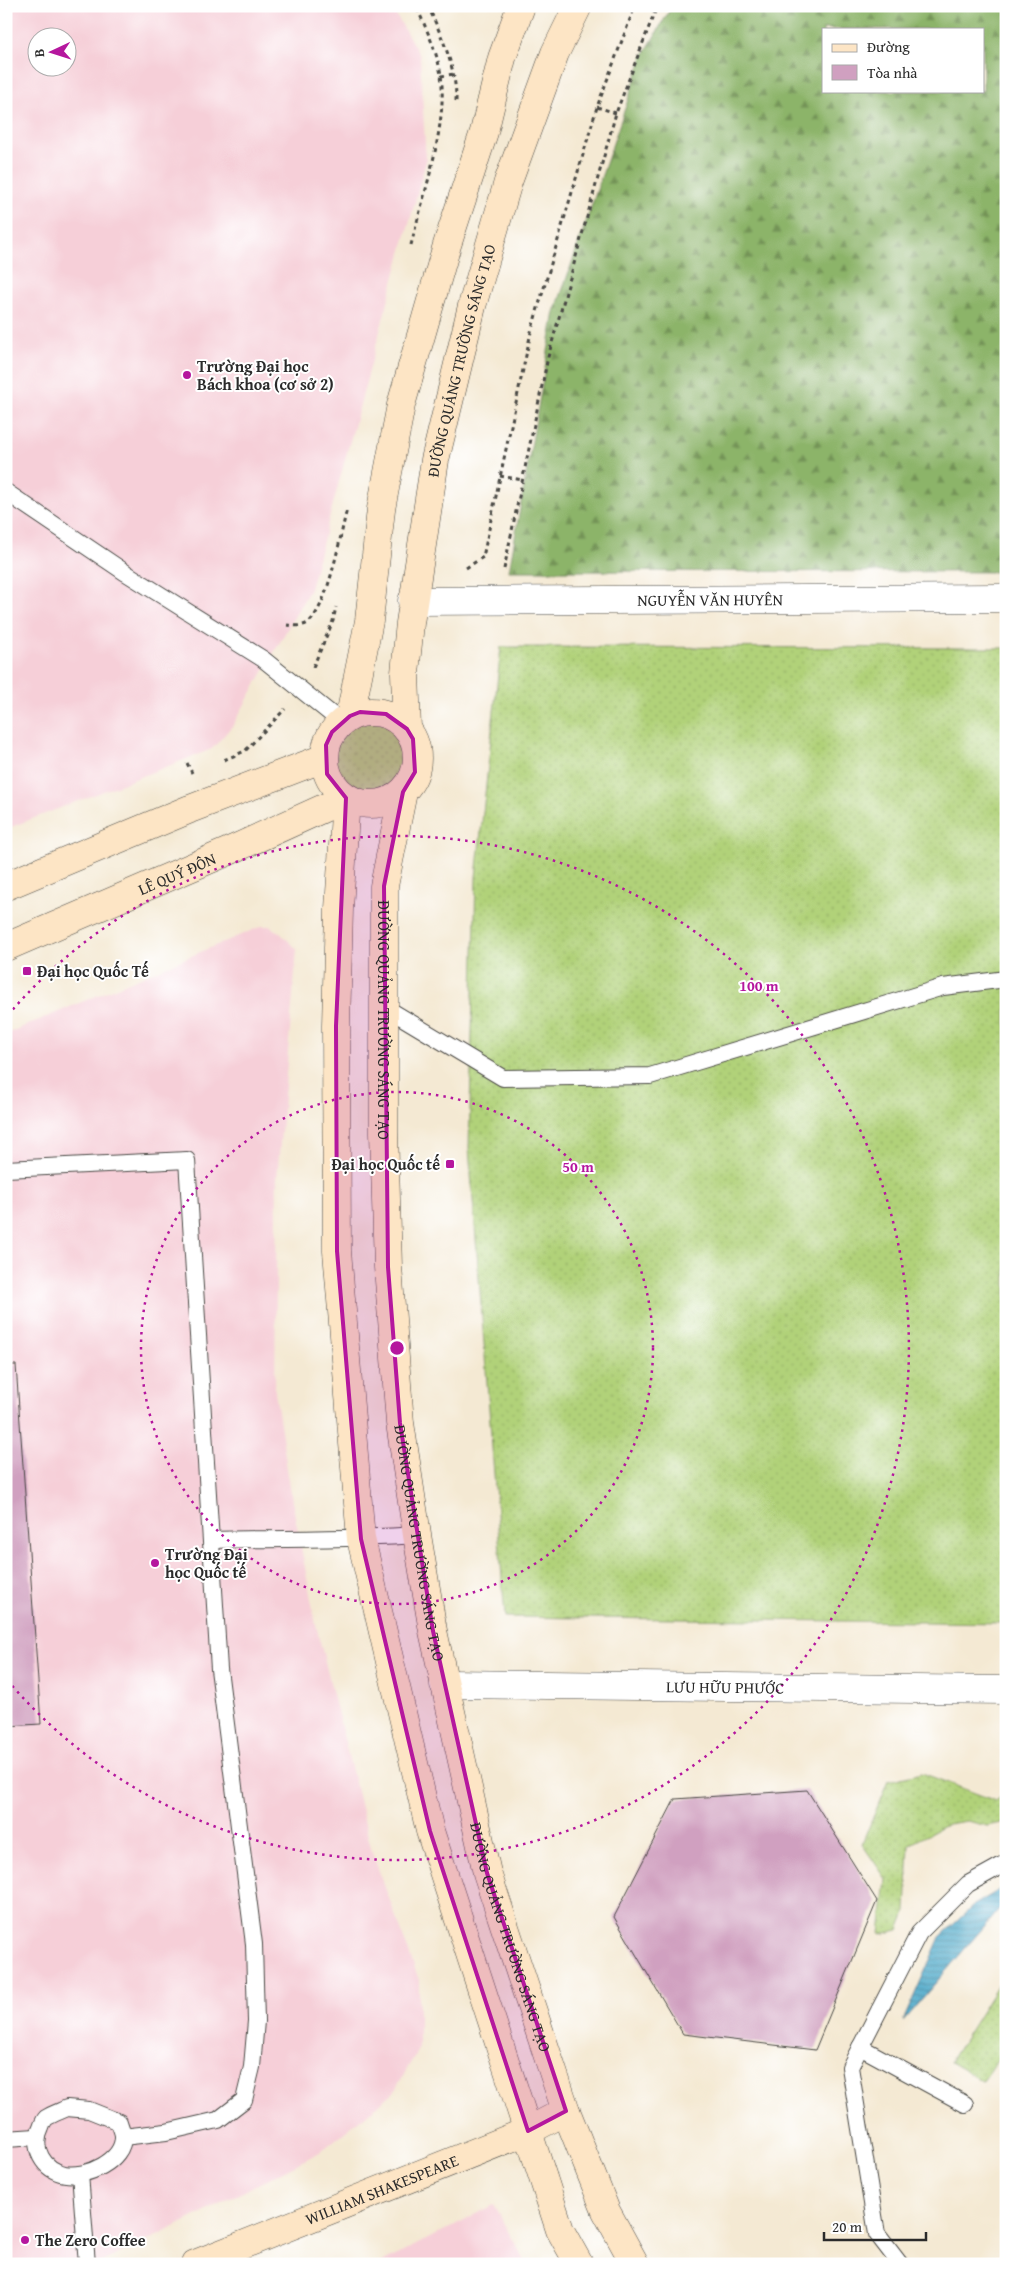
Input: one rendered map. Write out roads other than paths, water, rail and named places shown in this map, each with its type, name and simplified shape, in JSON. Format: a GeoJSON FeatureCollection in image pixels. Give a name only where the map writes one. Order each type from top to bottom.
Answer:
{"type":"FeatureCollection","features":[{"type":"Feature","properties":{"kind":"street"},"geometry":{"type":"LineString","coordinates":[[345,719],[369,620],[381,508],[401,405],[447,245],[484,132],[502,58],[520,6]]}},
{"type":"Feature","properties":{"kind":"street","name":"ĐƯỜNG QUẢNG TRƯỜNG SÁNG TẠO"},"geometry":{"type":"LineString","coordinates":[[407,729],[405,673],[412,601],[434,464],[472,306],[512,173],[555,53],[578,6]]}},
{"type":"Feature","properties":{"kind":"street","name":"NGUYỄN VĂN HUYÊN"},"geometry":{"type":"LineString","coordinates":[[412,601],[1006,598]]}},
{"type":"Feature","properties":{"kind":"street"},"geometry":{"type":"LineString","coordinates":[[373,711],[386,714],[398,720],[407,729],[413,739],[417,761],[415,772],[403,792],[391,800],[377,804],[361,804],[346,798],[335,787],[327,774],[324,758],[326,745],[332,732],[345,719],[360,712],[373,711]]}},
{"type":"Feature","properties":{"kind":"street"},"geometry":{"type":"LineString","coordinates":[[6,886],[190,809],[324,758]]}},
{"type":"Feature","properties":{"kind":"street","name":"ĐƯỜNG QUẢNG TRƯỜNG SÁNG TẠO"},"geometry":{"type":"LineString","coordinates":[[403,792],[384,886],[383,1006],[388,1268],[400,1423],[417,1535],[444,1684],[487,1873],[566,2111],[606,2211],[636,2264]]}},
{"type":"Feature","properties":{"kind":"street"},"geometry":{"type":"LineString","coordinates":[[346,798],[339,909],[337,1007],[335,1125],[337,1242],[361,1539],[430,1831],[560,2230],[579,2264]]}},
{"type":"Feature","properties":{"kind":"street","name":"LÊ QUÝ ĐÔN"},"geometry":{"type":"LineString","coordinates":[[6,946],[228,852],[346,798]]}},
{"type":"Feature","properties":{"kind":"street","name":"LƯU HỮU PHƯỚC"},"geometry":{"type":"LineString","coordinates":[[444,1684],[1006,1690]]}},
{"type":"Feature","properties":{"kind":"street","name":"WILLIAM SHAKESPEARE"},"geometry":{"type":"LineString","coordinates":[[195,2264],[528,2131],[566,2111]]}},
{"type":"Feature","properties":{"kind":"lane"},"geometry":{"type":"LineString","coordinates":[[6,492],[126,574],[263,659],[345,719]]}},
{"type":"Feature","properties":{"kind":"lane"},"geometry":{"type":"LineString","coordinates":[[383,1006],[503,1078],[650,1076],[943,987],[1006,978]]}},
{"type":"Feature","properties":{"kind":"lane"},"geometry":{"type":"LineString","coordinates":[[6,1169],[187,1160],[219,1669],[254,1944],[256,2021],[252,2067],[244,2100],[218,2120],[166,2132],[123,2138]]}},
{"type":"Feature","properties":{"kind":"lane"},"geometry":{"type":"LineString","coordinates":[[211,1540],[280,1538],[361,1539],[417,1535]]}},
{"type":"Feature","properties":{"kind":"lane"},"geometry":{"type":"LineString","coordinates":[[900,2264],[877,2234],[850,2067],[919,1932],[968,1884],[1006,1862]]}},
{"type":"Feature","properties":{"kind":"lane"},"geometry":{"type":"LineString","coordinates":[[860,2047],[965,2104]]}},
{"type":"Feature","properties":{"kind":"lane"},"geometry":{"type":"LineString","coordinates":[[67,2108],[89,2110],[119,2122],[123,2138],[116,2156],[100,2168],[80,2174],[65,2174],[49,2168],[37,2150],[36,2137],[45,2119],[67,2108]]}},
{"type":"Feature","properties":{"kind":"lane"},"geometry":{"type":"LineString","coordinates":[[6,2139],[36,2137]]}},
{"type":"Feature","properties":{"kind":"lane"},"geometry":{"type":"LineString","coordinates":[[80,2174],[87,2264]]}},
{"type":"Feature","properties":{"kind":"water"},"geometry":{"type":"Polygon","coordinates":[[[1006,1886],[1006,1901],[903,2021],[940,1937],[974,1905],[1006,1886]]]}},
{"type":"Feature","properties":{"kind":"place","name":"Trường Đại học Bách khoa (cơ sở 2)"},"geometry":{"type":"Point","coordinates":[187,375]}},
{"type":"Feature","properties":{"kind":"place","name":"Đại học Quốc Tế"},"geometry":{"type":"Point","coordinates":[27,971]}},
{"type":"Feature","properties":{"kind":"place","name":"Đại học Quốc tế"},"geometry":{"type":"Point","coordinates":[450,1164]}},
{"type":"Feature","properties":{"kind":"place","name":"Trường Đại học Quốc tế"},"geometry":{"type":"Point","coordinates":[155,1563]}},
{"type":"Feature","properties":{"kind":"place","name":"The Zero Coffee"},"geometry":{"type":"Point","coordinates":[25,2240]}}]}
